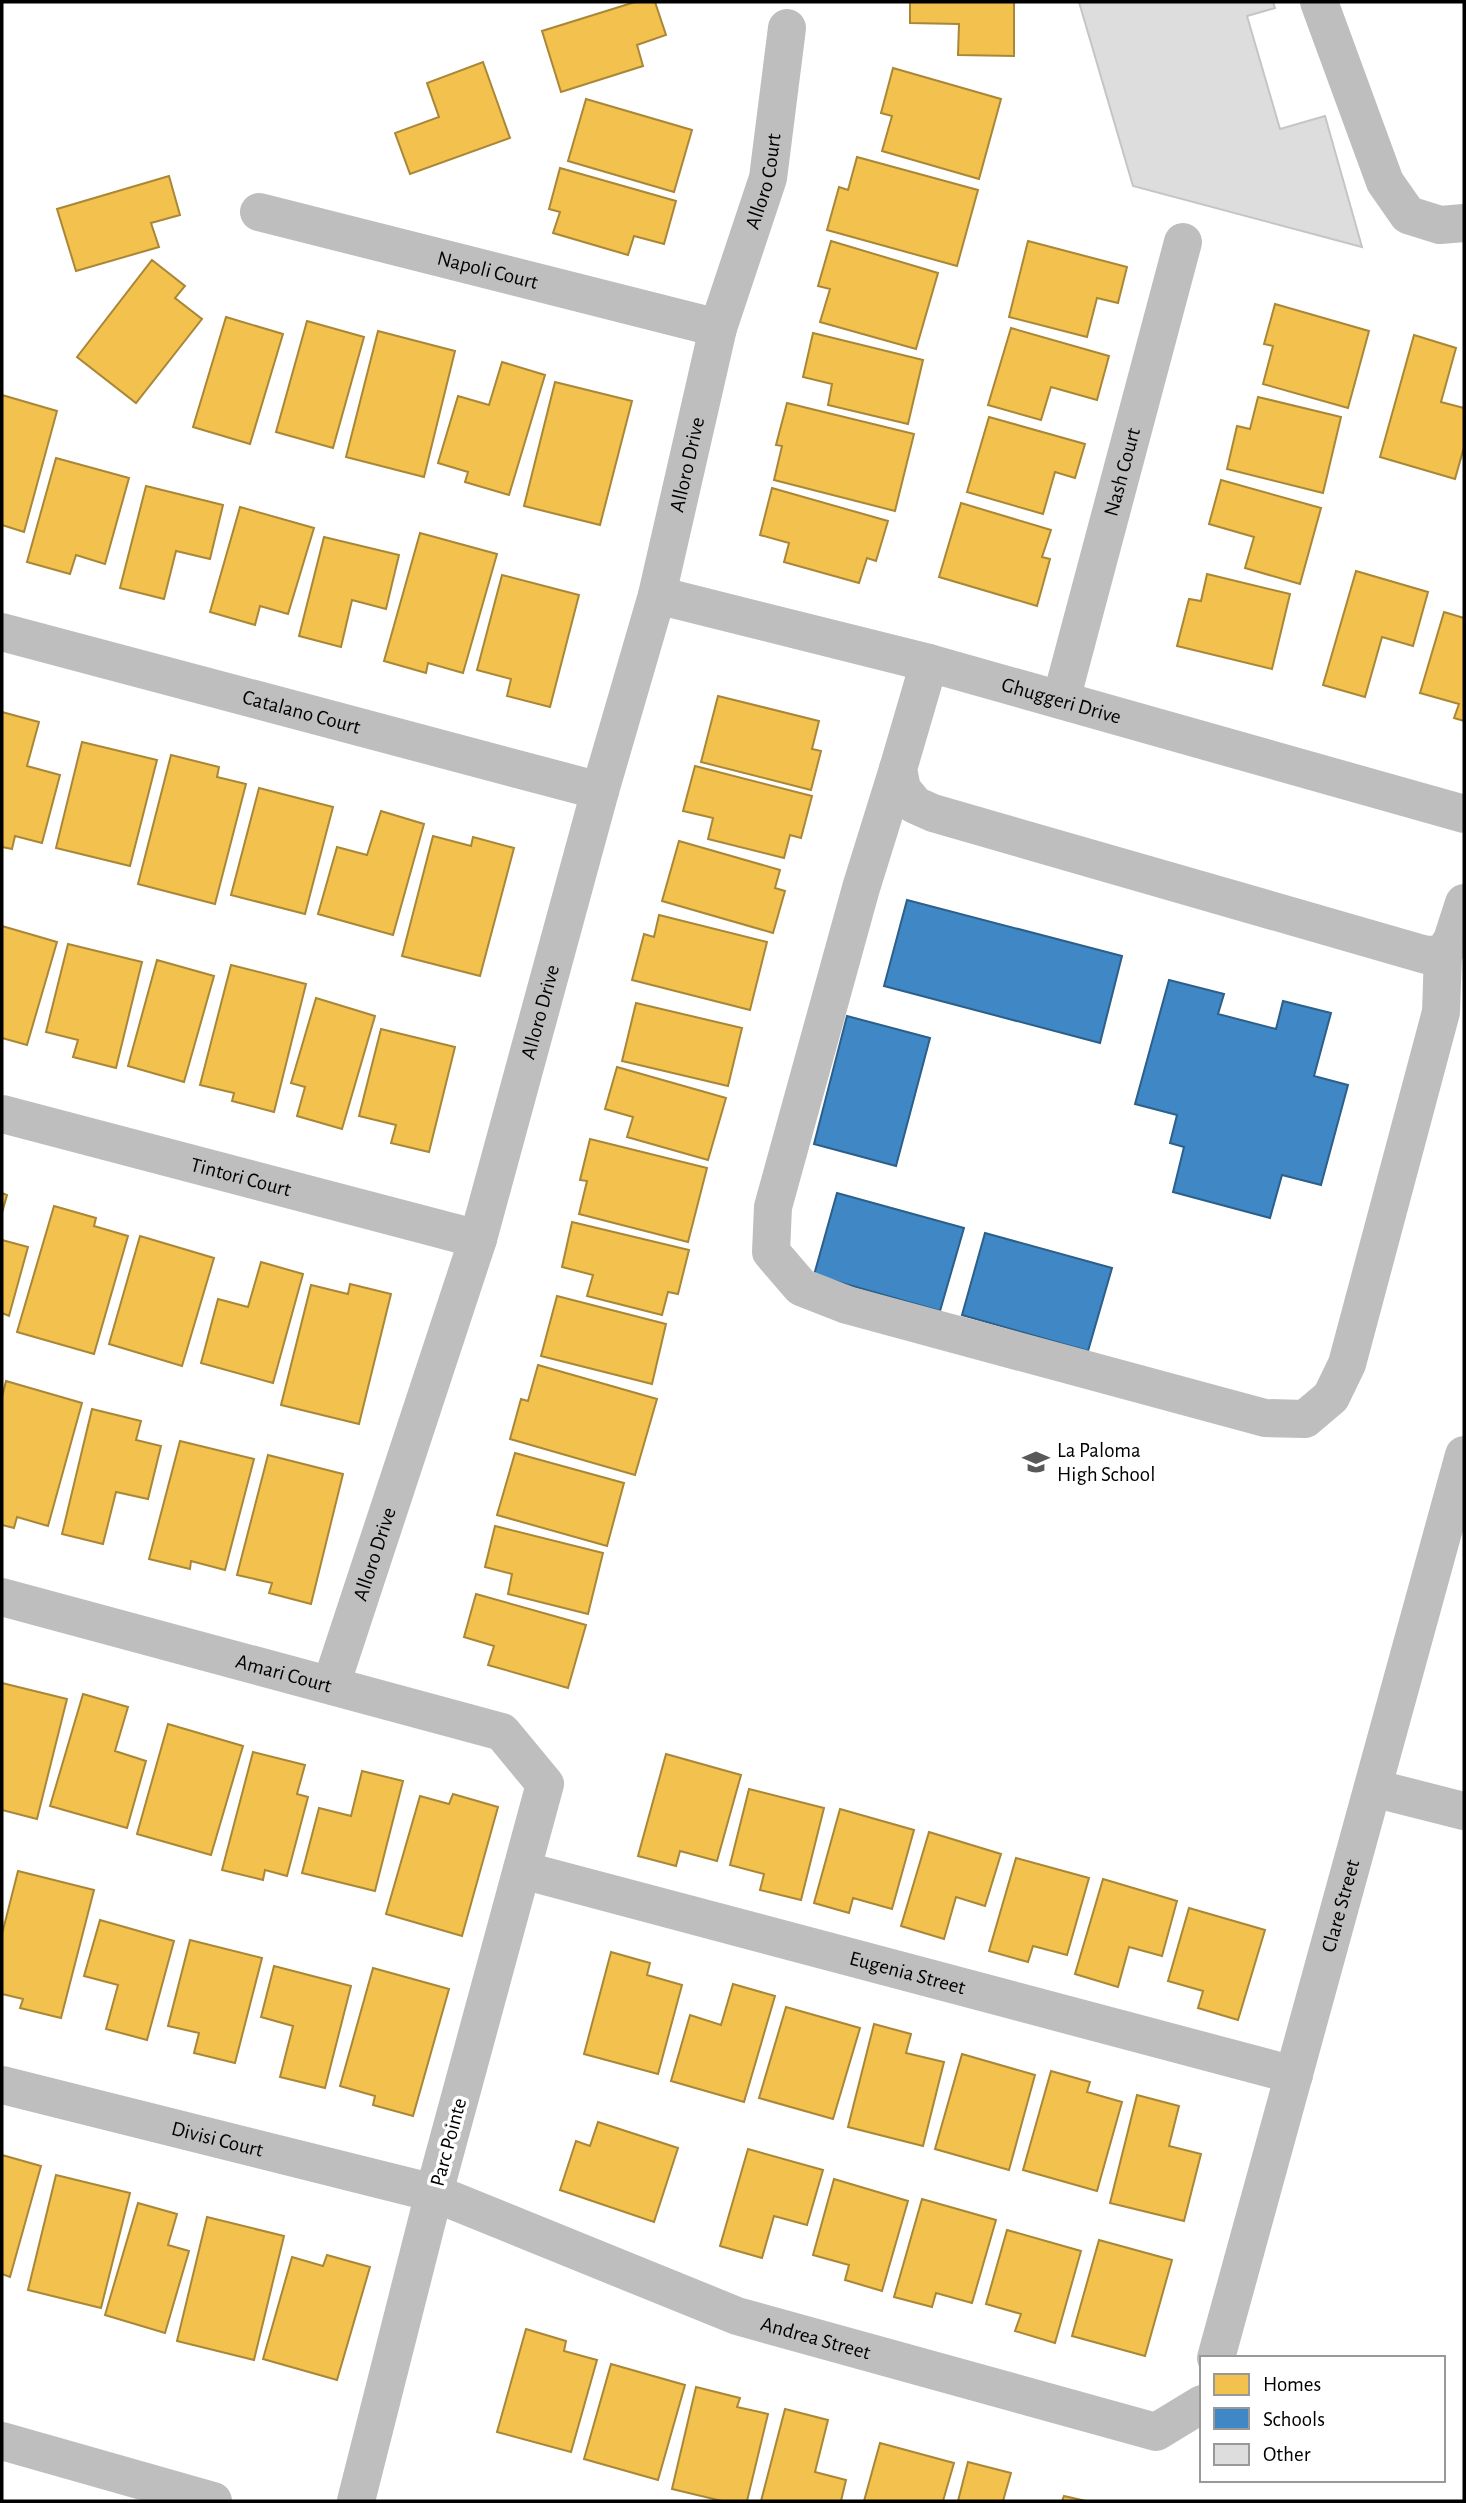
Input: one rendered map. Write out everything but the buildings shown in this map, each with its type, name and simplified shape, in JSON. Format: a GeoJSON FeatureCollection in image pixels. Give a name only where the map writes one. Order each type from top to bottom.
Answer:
{"type":"FeatureCollection","features":[{"type":"Feature","properties":{"kind":"street"},"geometry":{"type":"LineString","coordinates":[[1320,2],[1385,182],[1408,215],[1440,225],[1464,223]]}},
{"type":"Feature","properties":{"kind":"street","name":"Alloro Court"},"geometry":{"type":"LineString","coordinates":[[718,328],[768,178],[787,29]]}},
{"type":"Feature","properties":{"kind":"street","name":"Napoli Court"},"geometry":{"type":"LineString","coordinates":[[259,212],[718,328]]}},
{"type":"Feature","properties":{"kind":"street","name":"Nash Court"},"geometry":{"type":"LineString","coordinates":[[1061,700],[1183,242]]}},
{"type":"Feature","properties":{"kind":"street","name":"Alloro Drive"},"geometry":{"type":"LineString","coordinates":[[331,1685],[478,1238],[600,791],[657,595],[718,328]]}},
{"type":"Feature","properties":{"kind":"street","name":"Ghuggeri Drive"},"geometry":{"type":"LineString","coordinates":[[657,595],[929,663],[1464,814]]}},
{"type":"Feature","properties":{"kind":"street","name":"Catalano Court"},"geometry":{"type":"LineString","coordinates":[[2,632],[600,791]]}},
{"type":"Feature","properties":{"kind":"street"},"geometry":{"type":"LineString","coordinates":[[929,663],[861,888],[773,1207],[771,1252],[802,1287],[847,1305],[1265,1418],[1305,1419],[1331,1397],[1347,1364],[1441,1012],[1443,954],[1452,940],[1464,903]]}},
{"type":"Feature","properties":{"kind":"street"},"geometry":{"type":"LineString","coordinates":[[898,769],[902,789],[915,805],[933,813],[1426,955],[1443,954]]}},
{"type":"Feature","properties":{"kind":"street","name":"Tintori Court"},"geometry":{"type":"LineString","coordinates":[[2,1114],[478,1238]]}},
{"type":"Feature","properties":{"kind":"street","name":"Clare Street"},"geometry":{"type":"LineString","coordinates":[[1217,2356],[1464,1455]]}},
{"type":"Feature","properties":{"kind":"street","name":"Amari Court"},"geometry":{"type":"LineString","coordinates":[[2,1597],[502,1732],[545,1784]]}},
{"type":"Feature","properties":{"kind":"street","name":"Parc Pointe"},"geometry":{"type":"LineString","coordinates":[[356,2501],[434,2193],[545,1784]]}},
{"type":"Feature","properties":{"kind":"street"},"geometry":{"type":"LineString","coordinates":[[1373,1788],[1464,1811]]}},
{"type":"Feature","properties":{"kind":"street","name":"Eugenia Street"},"geometry":{"type":"LineString","coordinates":[[522,1870],[1294,2075]]}},
{"type":"Feature","properties":{"kind":"street","name":"Divisi Court"},"geometry":{"type":"LineString","coordinates":[[2,2085],[434,2193]]}},
{"type":"Feature","properties":{"kind":"street","name":"Andrea Street"},"geometry":{"type":"LineString","coordinates":[[434,2193],[737,2316],[1156,2432],[1200,2405]]}},
{"type":"Feature","properties":{"kind":"street"},"geometry":{"type":"LineString","coordinates":[[2,2441],[213,2501]]}},
{"type":"Feature","properties":{"kind":"place","name":"La Paloma High School"},"geometry":{"type":"Point","coordinates":[1036,1462]}}]}
